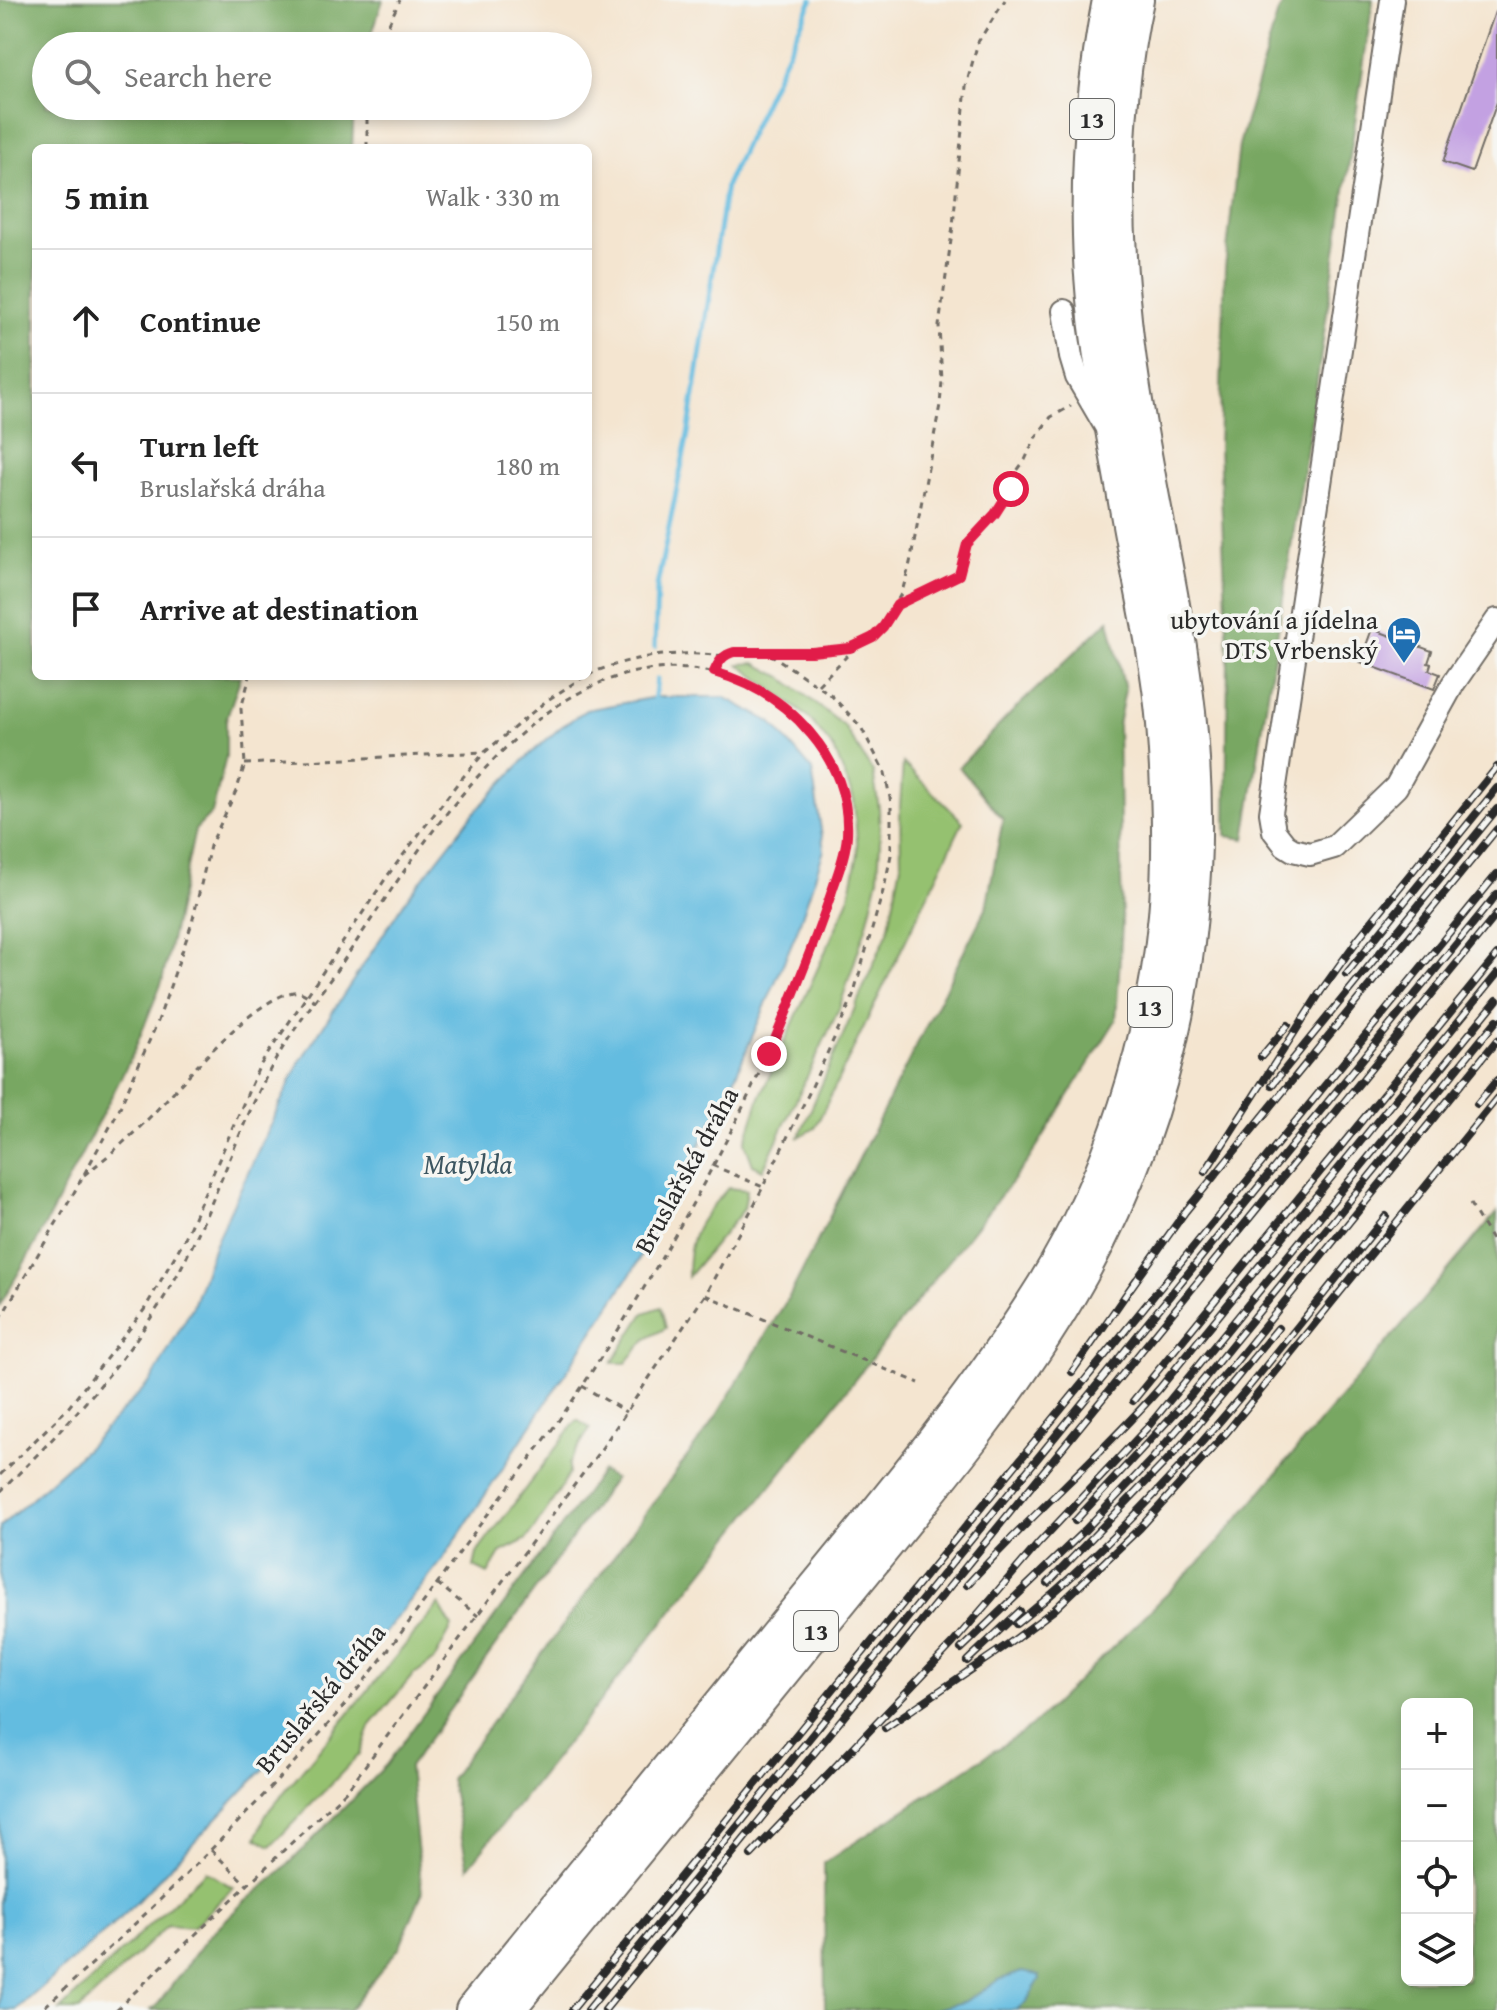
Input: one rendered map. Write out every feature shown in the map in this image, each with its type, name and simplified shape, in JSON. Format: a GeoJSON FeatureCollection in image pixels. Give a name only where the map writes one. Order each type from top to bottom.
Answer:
{"type":"FeatureCollection","features":[{"type":"Feature","properties":{"kind":"highway","name":"13"},"geometry":{"type":"LineString","coordinates":[[472,2010],[923,1455],[996,1357],[1046,1281],[1089,1198],[1118,1126],[1157,971],[1168,865],[1168,813],[1162,717],[1100,355],[1089,240],[1091,127],[1109,0]]}},
{"type":"Feature","properties":{"kind":"highway","name":"13"},"geometry":{"type":"LineString","coordinates":[[508,2010],[981,1426],[1070,1295],[1114,1211],[1145,1132],[1172,1040],[1185,976],[1193,916],[1196,812],[1187,697],[1128,350],[1119,265],[1118,156],[1137,10]]}},
{"type":"Feature","properties":{"kind":"lane"},"geometry":{"type":"LineString","coordinates":[[1392,0],[1271,813],[1274,831],[1285,845],[1301,853],[1327,851],[1396,787],[1453,684],[1497,620]]}},
{"type":"Feature","properties":{"kind":"lane"},"geometry":{"type":"LineString","coordinates":[[1064,311],[1077,377],[1114,439]]}},
{"type":"Feature","properties":{"kind":"path"},"geometry":{"type":"LineString","coordinates":[[385,32],[400,0]]}},
{"type":"Feature","properties":{"kind":"path"},"geometry":{"type":"LineString","coordinates":[[818,685],[858,645],[883,627],[897,605],[910,563],[940,405],[939,326],[953,226],[966,86],[978,42],[1005,0]]}},
{"type":"Feature","properties":{"kind":"path"},"geometry":{"type":"LineString","coordinates":[[367,120],[367,144]]}},
{"type":"Feature","properties":{"kind":"path"},"geometry":{"type":"LineString","coordinates":[[897,605],[959,575],[967,544],[1006,499],[1016,472],[1044,426],[1056,413],[1090,399]]}},
{"type":"Feature","properties":{"kind":"path"},"geometry":{"type":"LineString","coordinates":[[592,673],[636,659],[706,654],[723,656],[734,652],[832,651],[858,645]]}},
{"type":"Feature","properties":{"kind":"path"},"geometry":{"type":"LineString","coordinates":[[116,2010],[347,1790],[626,1412],[705,1295],[763,1187],[852,999],[891,855],[891,803],[879,756],[861,727],[818,685],[767,652]]}},
{"type":"Feature","properties":{"kind":"path"},"geometry":{"type":"LineString","coordinates":[[714,672],[723,656]]}},
{"type":"Feature","properties":{"kind":"path","name":"Bruslařská dráha"},"geometry":{"type":"LineString","coordinates":[[0,1492],[77,1413],[159,1307],[222,1180],[261,1086],[277,1057],[447,814],[487,765],[560,703],[593,685],[630,672],[668,667],[714,672],[767,693],[792,713],[817,740],[841,786],[847,836],[845,853],[817,935],[769,1054],[695,1199],[582,1386],[334,1718],[211,1850],[41,2010]]}},
{"type":"Feature","properties":{"kind":"path"},"geometry":{"type":"LineString","coordinates":[[0,1319],[117,1114],[158,1021],[192,923],[210,846],[237,789],[245,764],[241,709],[249,680]]}},
{"type":"Feature","properties":{"kind":"path"},"geometry":{"type":"LineString","coordinates":[[0,1475],[68,1408],[144,1310],[185,1238],[259,1067],[388,875],[485,752],[533,710],[579,680]]}},
{"type":"Feature","properties":{"kind":"path"},"geometry":{"type":"LineString","coordinates":[[245,764],[485,752]]}},
{"type":"Feature","properties":{"kind":"path"},"geometry":{"type":"LineString","coordinates":[[83,1176],[146,1121],[238,1026],[280,997],[295,992],[315,1001]]}},
{"type":"Feature","properties":{"kind":"path"},"geometry":{"type":"LineString","coordinates":[[712,1165],[763,1187]]}},
{"type":"Feature","properties":{"kind":"path"},"geometry":{"type":"LineString","coordinates":[[1470,1204],[1497,1248]]}},
{"type":"Feature","properties":{"kind":"path"},"geometry":{"type":"LineString","coordinates":[[705,1295],[919,1383]]}},
{"type":"Feature","properties":{"kind":"path"},"geometry":{"type":"LineString","coordinates":[[582,1386],[626,1412]]}},
{"type":"Feature","properties":{"kind":"path"},"geometry":{"type":"LineString","coordinates":[[437,1583],[478,1616]]}},
{"type":"Feature","properties":{"kind":"path"},"geometry":{"type":"LineString","coordinates":[[211,1850],[248,1886]]}},
{"type":"Feature","properties":{"kind":"green space"},"geometry":{"type":"Polygon","coordinates":[[[0,0],[383,0],[373,32],[32,32],[32,120],[353,120],[352,144],[32,144],[32,680],[240,680],[226,720],[226,757],[212,813],[195,830],[162,982],[132,1056],[37,1241],[0,1305],[0,0]]]}},
{"type":"Feature","properties":{"kind":"green space"},"geometry":{"type":"Polygon","coordinates":[[[1286,0],[1373,0],[1245,839],[1226,836],[1228,655],[1219,447],[1225,268],[1239,145],[1278,12],[1286,0]]]}},
{"type":"Feature","properties":{"kind":"green space"},"geometry":{"type":"Polygon","coordinates":[[[1109,620],[1125,690],[1118,725],[1122,925],[1116,1020],[1028,1161],[468,1868],[450,1779],[714,1420],[790,1295],[986,908],[1003,819],[959,767],[1109,620]]]}},
{"type":"Feature","properties":{"kind":"green space"},"geometry":{"type":"Polygon","coordinates":[[[755,663],[782,677],[844,726],[873,772],[880,842],[878,878],[867,924],[839,1009],[763,1170],[753,1165],[745,1143],[760,1097],[848,901],[858,854],[854,800],[834,749],[808,717],[739,664],[755,663]]]}},
{"type":"Feature","properties":{"kind":"green space"},"geometry":{"type":"Polygon","coordinates":[[[903,763],[963,822],[815,1128],[799,1137],[888,931],[901,864],[903,763]]]}},
{"type":"Feature","properties":{"kind":"green space"},"geometry":{"type":"Polygon","coordinates":[[[728,1188],[747,1190],[744,1209],[688,1277],[690,1248],[697,1228],[728,1188]]]}},
{"type":"Feature","properties":{"kind":"green space"},"geometry":{"type":"Polygon","coordinates":[[[1497,1212],[1497,2010],[1016,2010],[1026,2002],[1022,1972],[999,1980],[964,2002],[932,2010],[825,2010],[824,1863],[1033,1725],[1211,1551],[1497,1212]]]}},
{"type":"Feature","properties":{"kind":"green space"},"geometry":{"type":"Polygon","coordinates":[[[661,1307],[666,1328],[646,1339],[626,1363],[612,1363],[644,1313],[661,1307]]]}},
{"type":"Feature","properties":{"kind":"green space"},"geometry":{"type":"Polygon","coordinates":[[[577,1420],[590,1428],[569,1463],[569,1474],[527,1539],[501,1552],[488,1574],[474,1567],[477,1553],[577,1420]]]}},
{"type":"Feature","properties":{"kind":"green space"},"geometry":{"type":"Polygon","coordinates":[[[602,1471],[614,1479],[409,1767],[422,1893],[399,1948],[349,2010],[151,2010],[207,1938],[281,1872],[386,1765],[602,1471]]]}},
{"type":"Feature","properties":{"kind":"green space"},"geometry":{"type":"Polygon","coordinates":[[[439,1604],[452,1627],[434,1660],[413,1675],[371,1725],[360,1754],[271,1846],[257,1838],[266,1814],[439,1604]]]}},
{"type":"Feature","properties":{"kind":"green space"},"geometry":{"type":"Polygon","coordinates":[[[206,1871],[233,1888],[193,1927],[168,1925],[79,2010],[60,2010],[206,1871]]]}},
{"type":"Feature","properties":{"kind":"water","name":"Matylda"},"geometry":{"type":"Polygon","coordinates":[[[656,697],[724,697],[771,722],[812,770],[824,850],[797,931],[733,1082],[634,1269],[441,1562],[377,1642],[284,1748],[125,1914],[16,2010],[0,2010],[0,1527],[87,1448],[151,1381],[193,1306],[215,1243],[299,1063],[405,901],[474,813],[528,756],[586,710],[656,697]]]}},
{"type":"Feature","properties":{"kind":"water"},"geometry":{"type":"Polygon","coordinates":[[[1022,1972],[1039,1975],[1040,1979],[1026,2002],[1016,2010],[932,2010],[964,2002],[999,1980],[1022,1972]]]}},
{"type":"Feature","properties":{"kind":"building"},"geometry":{"type":"Polygon","coordinates":[[[1495,12],[1497,102],[1472,172],[1443,162],[1495,12]]]}},
{"type":"Feature","properties":{"kind":"building"},"geometry":{"type":"Polygon","coordinates":[[[1372,629],[1432,651],[1429,670],[1440,674],[1434,689],[1360,662],[1372,629]]]}},
{"type":"Feature","properties":{"kind":"waterway"},"geometry":{"type":"LineString","coordinates":[[655,647],[657,586],[689,429],[726,185],[812,0]]}},
{"type":"Feature","properties":{"kind":"waterway"},"geometry":{"type":"LineString","coordinates":[[654,702],[657,679]]}},
{"type":"Feature","properties":{"kind":"railway"},"geometry":{"type":"LineString","coordinates":[[1356,941],[1497,767]]}},
{"type":"Feature","properties":{"kind":"railway"},"geometry":{"type":"LineString","coordinates":[[1346,974],[1497,788]]}},
{"type":"Feature","properties":{"kind":"railway"},"geometry":{"type":"LineString","coordinates":[[1272,1085],[1497,809]]}},
{"type":"Feature","properties":{"kind":"railway"},"geometry":{"type":"LineString","coordinates":[[1130,1289],[1185,1212],[1497,829]]}},
{"type":"Feature","properties":{"kind":"railway"},"geometry":{"type":"LineString","coordinates":[[572,2010],[1497,874]]}},
{"type":"Feature","properties":{"kind":"railway"},"geometry":{"type":"LineString","coordinates":[[588,2010],[1497,894]]}},
{"type":"Feature","properties":{"kind":"railway"},"geometry":{"type":"LineString","coordinates":[[605,2010],[1497,914]]}},
{"type":"Feature","properties":{"kind":"railway"},"geometry":{"type":"LineString","coordinates":[[1205,1172],[1321,991],[1361,935]]}},
{"type":"Feature","properties":{"kind":"railway"},"geometry":{"type":"LineString","coordinates":[[1133,1401],[1497,955]]}},
{"type":"Feature","properties":{"kind":"railway"},"geometry":{"type":"LineString","coordinates":[[967,1585],[1159,1389],[1497,974]]}},
{"type":"Feature","properties":{"kind":"railway"},"geometry":{"type":"LineString","coordinates":[[751,1855],[953,1643],[1038,1544],[1147,1428],[1497,1000]]}},
{"type":"Feature","properties":{"kind":"railway"},"geometry":{"type":"LineString","coordinates":[[1075,1521],[1186,1401],[1497,1020]]}},
{"type":"Feature","properties":{"kind":"railway"},"geometry":{"type":"LineString","coordinates":[[1261,1057],[1288,1025]]}},
{"type":"Feature","properties":{"kind":"railway"},"geometry":{"type":"LineString","coordinates":[[961,1649],[1085,1530],[1152,1459],[1234,1364],[1497,1040]]}},
{"type":"Feature","properties":{"kind":"railway"},"geometry":{"type":"LineString","coordinates":[[1477,1104],[1497,1080]]}},
{"type":"Feature","properties":{"kind":"railway"},"geometry":{"type":"LineString","coordinates":[[885,1728],[1054,1610],[1140,1528],[1227,1432],[1497,1098]]}},
{"type":"Feature","properties":{"kind":"railway"},"geometry":{"type":"LineString","coordinates":[[1016,1624],[1069,1579],[1166,1482],[1256,1378],[1386,1216]]}},
{"type":"Feature","properties":{"kind":"railway"},"geometry":{"type":"LineString","coordinates":[[1072,1372],[1136,1280]]}},
{"type":"Feature","properties":{"kind":"railway"},"geometry":{"type":"LineString","coordinates":[[1048,1583],[1178,1449],[1278,1328]]}},
{"type":"Feature","properties":{"kind":"railway"},"geometry":{"type":"LineString","coordinates":[[967,1661],[1020,1611]]}},
{"type":"Feature","properties":{"kind":"place","name":"ubytování a jídelna DTS Vrbenský"},"geometry":{"type":"Point","coordinates":[1404,665]}},
{"type":"Feature","properties":{"kind":"route"},"geometry":{"type":"LineString","coordinates":[[769,1054],[817,935],[845,853],[847,817],[834,767],[805,726],[767,693],[714,672],[723,656],[734,652],[832,651],[865,642],[883,627],[897,605],[959,575],[967,544],[995,514],[1011,489]]}}]}
